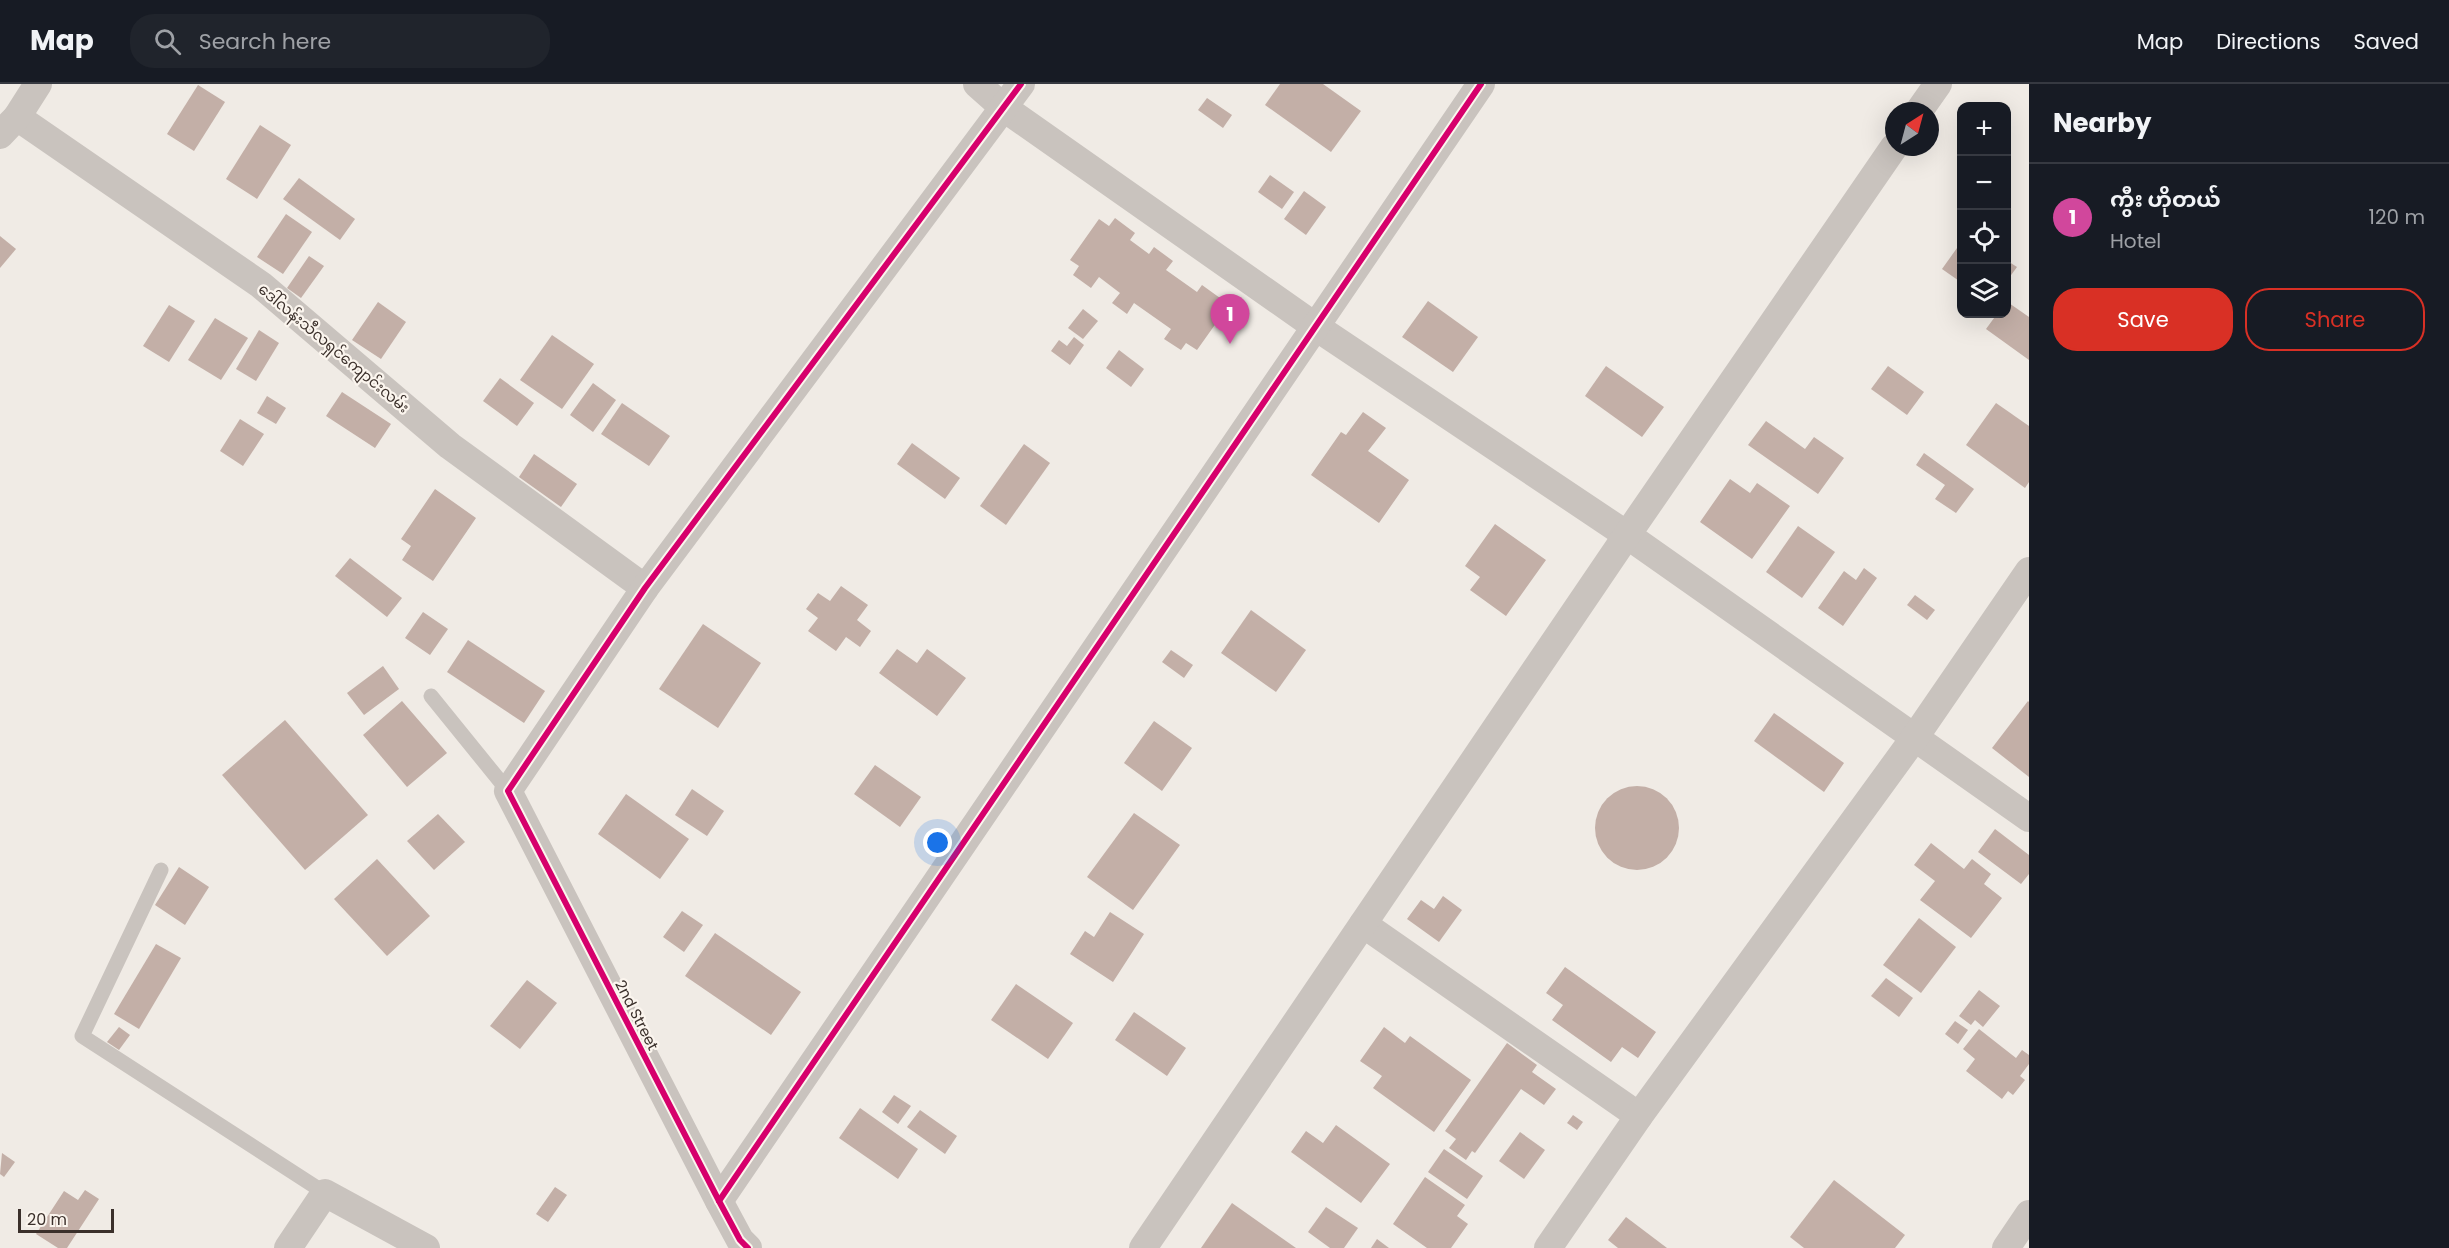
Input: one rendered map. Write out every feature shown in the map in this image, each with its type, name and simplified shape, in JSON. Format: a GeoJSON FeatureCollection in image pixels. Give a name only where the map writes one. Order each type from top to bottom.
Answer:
{"type":"FeatureCollection","features":[{"type":"Feature","properties":{"kind":"street"},"geometry":{"type":"LineString","coordinates":[[8,126],[38,84]]}},
{"type":"Feature","properties":{"kind":"street"},"geometry":{"type":"LineString","coordinates":[[977,84],[1004,108],[1316,327],[1627,535],[2029,818]]}},
{"type":"Feature","properties":{"kind":"street"},"geometry":{"type":"LineString","coordinates":[[507,791],[645,588],[1021,84]]}},
{"type":"Feature","properties":{"kind":"street"},"geometry":{"type":"LineString","coordinates":[[719,1200],[1481,84]]}},
{"type":"Feature","properties":{"kind":"street"},"geometry":{"type":"LineString","coordinates":[[1925,102],[1938,84]]}},
{"type":"Feature","properties":{"kind":"street","name":"ဒေါ်လန်းသီလရှင်ကျောင်းလမ်း"},"geometry":{"type":"LineString","coordinates":[[8,126],[261,285],[450,446],[645,588]]}},
{"type":"Feature","properties":{"kind":"street"},"geometry":{"type":"LineString","coordinates":[[1143,1248],[1627,535],[1888,156]]}},
{"type":"Feature","properties":{"kind":"street"},"geometry":{"type":"LineString","coordinates":[[1548,1248],[1639,1116],[1915,737],[2029,571]]}},
{"type":"Feature","properties":{"kind":"street","name":"2nd Street"},"geometry":{"type":"LineString","coordinates":[[507,791],[740,1240],[748,1248]]}},
{"type":"Feature","properties":{"kind":"street"},"geometry":{"type":"LineString","coordinates":[[1363,924],[1639,1116]]}},
{"type":"Feature","properties":{"kind":"street"},"geometry":{"type":"LineString","coordinates":[[288,1248],[325,1193],[426,1248]]}},
{"type":"Feature","properties":{"kind":"street"},"geometry":{"type":"LineString","coordinates":[[2006,1248],[2028,1217]]}},
{"type":"Feature","properties":{"kind":"lane"},"geometry":{"type":"LineString","coordinates":[[432,696],[507,791]]}},
{"type":"Feature","properties":{"kind":"lane"},"geometry":{"type":"LineString","coordinates":[[161,870],[82,1036],[325,1193]]}},
{"type":"Feature","properties":{"kind":"building"},"geometry":{"type":"Polygon","coordinates":[[[1280,84],[1323,84],[1361,111],[1331,152],[1265,105],[1280,84]]]}},
{"type":"Feature","properties":{"kind":"building"},"geometry":{"type":"Polygon","coordinates":[[[198,85],[225,102],[194,151],[167,134],[198,85]]]}},
{"type":"Feature","properties":{"kind":"building"},"geometry":{"type":"Polygon","coordinates":[[[1207,98],[1232,115],[1223,128],[1198,110],[1207,98]]]}},
{"type":"Feature","properties":{"kind":"building"},"geometry":{"type":"Polygon","coordinates":[[[260,125],[291,145],[257,199],[226,179],[260,125]]]}},
{"type":"Feature","properties":{"kind":"building"},"geometry":{"type":"Polygon","coordinates":[[[1270,175],[1294,192],[1282,209],[1258,192],[1270,175]]]}},
{"type":"Feature","properties":{"kind":"building"},"geometry":{"type":"Polygon","coordinates":[[[299,178],[355,219],[340,240],[283,199],[299,178]]]}},
{"type":"Feature","properties":{"kind":"building"},"geometry":{"type":"Polygon","coordinates":[[[1304,191],[1326,207],[1306,235],[1284,219],[1304,191]]]}},
{"type":"Feature","properties":{"kind":"building"},"geometry":{"type":"Polygon","coordinates":[[[286,214],[312,232],[283,274],[257,257],[286,214]]]}},
{"type":"Feature","properties":{"kind":"building"},"geometry":{"type":"Polygon","coordinates":[[[1115,218],[1135,233],[1130,240],[1149,254],[1154,247],[1173,261],[1166,270],[1197,292],[1202,285],[1220,298],[1215,305],[1224,312],[1197,350],[1186,343],[1181,350],[1164,339],[1171,329],[1134,303],[1127,314],[1112,303],[1120,293],[1099,277],[1091,288],[1073,275],[1079,266],[1070,260],[1099,219],[1109,226],[1115,218]]]}},
{"type":"Feature","properties":{"kind":"building"},"geometry":{"type":"Polygon","coordinates":[[[0,236],[16,249],[0,268],[0,236]]]}},
{"type":"Feature","properties":{"kind":"building"},"geometry":{"type":"Polygon","coordinates":[[[1957,248],[1957,280],[1942,269],[1957,248]]]}},
{"type":"Feature","properties":{"kind":"building"},"geometry":{"type":"Polygon","coordinates":[[[309,256],[324,266],[301,298],[287,288],[309,256]]]}},
{"type":"Feature","properties":{"kind":"building"},"geometry":{"type":"Polygon","coordinates":[[[2011,263],[2017,267],[2011,275],[2011,263]]]}},
{"type":"Feature","properties":{"kind":"building"},"geometry":{"type":"Polygon","coordinates":[[[1428,301],[1478,337],[1453,372],[1402,337],[1428,301]]]}},
{"type":"Feature","properties":{"kind":"building"},"geometry":{"type":"Polygon","coordinates":[[[378,302],[406,322],[381,359],[352,340],[378,302]]]}},
{"type":"Feature","properties":{"kind":"building"},"geometry":{"type":"Polygon","coordinates":[[[2011,304],[2029,317],[2029,360],[1986,329],[1994,318],[2011,318],[2011,304]]]}},
{"type":"Feature","properties":{"kind":"building"},"geometry":{"type":"Polygon","coordinates":[[[169,305],[195,321],[169,362],[143,346],[169,305]]]}},
{"type":"Feature","properties":{"kind":"building"},"geometry":{"type":"Polygon","coordinates":[[[1083,309],[1098,321],[1083,339],[1068,328],[1083,309]]]}},
{"type":"Feature","properties":{"kind":"building"},"geometry":{"type":"Polygon","coordinates":[[[215,318],[248,338],[221,380],[188,360],[215,318]]]}},
{"type":"Feature","properties":{"kind":"building"},"geometry":{"type":"Polygon","coordinates":[[[259,330],[279,343],[256,381],[236,369],[259,330]]]}},
{"type":"Feature","properties":{"kind":"building"},"geometry":{"type":"Polygon","coordinates":[[[552,335],[594,364],[562,409],[520,380],[552,335]]]}},
{"type":"Feature","properties":{"kind":"building"},"geometry":{"type":"Polygon","coordinates":[[[1074,337],[1084,345],[1070,365],[1051,351],[1059,340],[1067,346],[1074,337]]]}},
{"type":"Feature","properties":{"kind":"building"},"geometry":{"type":"Polygon","coordinates":[[[1119,350],[1144,369],[1131,387],[1106,368],[1119,350]]]}},
{"type":"Feature","properties":{"kind":"building"},"geometry":{"type":"Polygon","coordinates":[[[1606,366],[1664,407],[1642,437],[1585,396],[1606,366]]]}},
{"type":"Feature","properties":{"kind":"building"},"geometry":{"type":"Polygon","coordinates":[[[1888,366],[1924,392],[1907,415],[1871,389],[1888,366]]]}},
{"type":"Feature","properties":{"kind":"building"},"geometry":{"type":"Polygon","coordinates":[[[500,378],[534,403],[517,426],[483,401],[500,378]]]}},
{"type":"Feature","properties":{"kind":"building"},"geometry":{"type":"Polygon","coordinates":[[[593,383],[616,400],[593,432],[570,415],[593,383]]]}},
{"type":"Feature","properties":{"kind":"building"},"geometry":{"type":"Polygon","coordinates":[[[342,392],[391,424],[375,448],[326,416],[342,392]]]}},
{"type":"Feature","properties":{"kind":"building"},"geometry":{"type":"Polygon","coordinates":[[[267,396],[286,408],[276,424],[257,413],[267,396]]]}},
{"type":"Feature","properties":{"kind":"building"},"geometry":{"type":"Polygon","coordinates":[[[622,403],[670,436],[649,466],[601,434],[622,403]]]}},
{"type":"Feature","properties":{"kind":"building"},"geometry":{"type":"Polygon","coordinates":[[[1996,403],[2029,426],[2029,482],[2025,488],[1966,445],[1996,403]]]}},
{"type":"Feature","properties":{"kind":"building"},"geometry":{"type":"Polygon","coordinates":[[[1363,412],[1386,428],[1368,451],[1409,480],[1379,523],[1311,475],[1341,432],[1346,435],[1363,412]]]}},
{"type":"Feature","properties":{"kind":"building"},"geometry":{"type":"Polygon","coordinates":[[[240,419],[264,434],[243,466],[220,451],[240,419]]]}},
{"type":"Feature","properties":{"kind":"building"},"geometry":{"type":"Polygon","coordinates":[[[1766,421],[1805,449],[1814,437],[1844,458],[1818,494],[1748,445],[1766,421]]]}},
{"type":"Feature","properties":{"kind":"building"},"geometry":{"type":"Polygon","coordinates":[[[912,443],[960,478],[945,499],[897,464],[912,443]]]}},
{"type":"Feature","properties":{"kind":"building"},"geometry":{"type":"Polygon","coordinates":[[[1024,444],[1050,463],[1006,525],[980,506],[1024,444]]]}},
{"type":"Feature","properties":{"kind":"building"},"geometry":{"type":"Polygon","coordinates":[[[1924,453],[1974,489],[1956,513],[1935,499],[1945,485],[1916,465],[1924,453]]]}},
{"type":"Feature","properties":{"kind":"building"},"geometry":{"type":"Polygon","coordinates":[[[534,454],[577,484],[561,507],[519,477],[534,454]]]}},
{"type":"Feature","properties":{"kind":"building"},"geometry":{"type":"Polygon","coordinates":[[[1730,479],[1750,493],[1757,483],[1790,506],[1752,559],[1700,522],[1730,479]]]}},
{"type":"Feature","properties":{"kind":"building"},"geometry":{"type":"Polygon","coordinates":[[[435,489],[476,518],[433,581],[402,560],[411,546],[401,539],[435,489]]]}},
{"type":"Feature","properties":{"kind":"building"},"geometry":{"type":"Polygon","coordinates":[[[1495,524],[1546,560],[1506,616],[1470,590],[1480,577],[1465,566],[1495,524]]]}},
{"type":"Feature","properties":{"kind":"building"},"geometry":{"type":"Polygon","coordinates":[[[1798,526],[1835,552],[1802,598],[1766,572],[1798,526]]]}},
{"type":"Feature","properties":{"kind":"building"},"geometry":{"type":"Polygon","coordinates":[[[350,558],[402,598],[387,617],[335,576],[350,558]]]}},
{"type":"Feature","properties":{"kind":"building"},"geometry":{"type":"Polygon","coordinates":[[[1864,568],[1877,578],[1843,626],[1818,608],[1844,571],[1856,580],[1864,568]]]}},
{"type":"Feature","properties":{"kind":"building"},"geometry":{"type":"Polygon","coordinates":[[[841,586],[868,605],[857,620],[871,631],[860,647],[846,637],[836,651],[808,631],[818,618],[806,609],[818,593],[830,601],[841,586]]]}},
{"type":"Feature","properties":{"kind":"building"},"geometry":{"type":"Polygon","coordinates":[[[1915,595],[1935,610],[1927,620],[1907,605],[1915,595]]]}},
{"type":"Feature","properties":{"kind":"building"},"geometry":{"type":"Polygon","coordinates":[[[1251,610],[1306,650],[1276,692],[1221,653],[1251,610]]]}},
{"type":"Feature","properties":{"kind":"building"},"geometry":{"type":"Polygon","coordinates":[[[423,612],[448,629],[430,655],[405,638],[423,612]]]}},
{"type":"Feature","properties":{"kind":"building"},"geometry":{"type":"Polygon","coordinates":[[[703,624],[761,663],[718,728],[659,689],[703,624]]]}},
{"type":"Feature","properties":{"kind":"building"},"geometry":{"type":"Polygon","coordinates":[[[468,640],[545,691],[524,723],[447,672],[468,640]]]}},
{"type":"Feature","properties":{"kind":"building"},"geometry":{"type":"Polygon","coordinates":[[[897,649],[917,663],[927,649],[966,678],[937,716],[879,673],[897,649]]]}},
{"type":"Feature","properties":{"kind":"building"},"geometry":{"type":"Polygon","coordinates":[[[1171,650],[1193,665],[1184,678],[1162,662],[1171,650]]]}},
{"type":"Feature","properties":{"kind":"building"},"geometry":{"type":"Polygon","coordinates":[[[383,666],[399,689],[364,715],[347,693],[383,666]]]}},
{"type":"Feature","properties":{"kind":"building"},"geometry":{"type":"Polygon","coordinates":[[[402,701],[447,753],[407,787],[363,735],[402,701]]]}},
{"type":"Feature","properties":{"kind":"building"},"geometry":{"type":"Polygon","coordinates":[[[2029,702],[2029,777],[1992,748],[2029,702]]]}},
{"type":"Feature","properties":{"kind":"building"},"geometry":{"type":"Polygon","coordinates":[[[1774,713],[1844,763],[1824,792],[1754,741],[1774,713]]]}},
{"type":"Feature","properties":{"kind":"building"},"geometry":{"type":"Polygon","coordinates":[[[285,720],[368,815],[305,870],[222,775],[285,720]]]}},
{"type":"Feature","properties":{"kind":"building"},"geometry":{"type":"Polygon","coordinates":[[[1154,721],[1192,748],[1162,791],[1124,763],[1154,721]]]}},
{"type":"Feature","properties":{"kind":"building"},"geometry":{"type":"Polygon","coordinates":[[[875,765],[921,797],[900,827],[854,794],[875,765]]]}},
{"type":"Feature","properties":{"kind":"building"},"geometry":{"type":"Polygon","coordinates":[[[1637,786],[1653,789],[1667,798],[1676,812],[1679,828],[1676,844],[1667,858],[1653,867],[1637,870],[1621,867],[1607,858],[1598,844],[1595,828],[1598,812],[1607,798],[1621,789],[1637,786]]]}},
{"type":"Feature","properties":{"kind":"building"},"geometry":{"type":"Polygon","coordinates":[[[692,789],[724,811],[707,836],[675,815],[692,789]]]}},
{"type":"Feature","properties":{"kind":"building"},"geometry":{"type":"Polygon","coordinates":[[[626,794],[689,839],[660,879],[598,834],[626,794]]]}},
{"type":"Feature","properties":{"kind":"building"},"geometry":{"type":"Polygon","coordinates":[[[1134,813],[1180,845],[1133,910],[1087,877],[1134,813]]]}},
{"type":"Feature","properties":{"kind":"building"},"geometry":{"type":"Polygon","coordinates":[[[438,814],[465,842],[434,870],[407,841],[438,814]]]}},
{"type":"Feature","properties":{"kind":"building"},"geometry":{"type":"Polygon","coordinates":[[[1995,829],[2029,855],[2029,874],[2021,884],[1978,852],[1995,829]]]}},
{"type":"Feature","properties":{"kind":"building"},"geometry":{"type":"Polygon","coordinates":[[[1931,843],[1964,869],[1972,859],[1991,874],[1984,884],[2002,898],[1971,938],[1920,900],[1935,881],[1914,865],[1931,843]]]}},
{"type":"Feature","properties":{"kind":"building"},"geometry":{"type":"Polygon","coordinates":[[[377,859],[430,916],[387,956],[334,899],[377,859]]]}},
{"type":"Feature","properties":{"kind":"building"},"geometry":{"type":"Polygon","coordinates":[[[179,867],[209,887],[185,925],[155,905],[179,867]]]}},
{"type":"Feature","properties":{"kind":"building"},"geometry":{"type":"Polygon","coordinates":[[[1443,896],[1462,910],[1439,942],[1407,919],[1421,900],[1434,909],[1443,896]]]}},
{"type":"Feature","properties":{"kind":"building"},"geometry":{"type":"Polygon","coordinates":[[[682,911],[703,925],[684,952],[663,937],[682,911]]]}},
{"type":"Feature","properties":{"kind":"building"},"geometry":{"type":"Polygon","coordinates":[[[1110,912],[1144,934],[1113,982],[1070,954],[1085,931],[1094,937],[1110,912]]]}},
{"type":"Feature","properties":{"kind":"building"},"geometry":{"type":"Polygon","coordinates":[[[1919,918],[1956,947],[1921,993],[1883,965],[1919,918]]]}},
{"type":"Feature","properties":{"kind":"building"},"geometry":{"type":"Polygon","coordinates":[[[715,933],[801,992],[771,1035],[685,976],[715,933]]]}},
{"type":"Feature","properties":{"kind":"building"},"geometry":{"type":"Polygon","coordinates":[[[156,944],[181,958],[139,1029],[114,1014],[156,944]]]}},
{"type":"Feature","properties":{"kind":"building"},"geometry":{"type":"Polygon","coordinates":[[[1565,967],[1656,1032],[1638,1058],[1622,1047],[1611,1062],[1552,1020],[1563,1005],[1546,993],[1565,967]]]}},
{"type":"Feature","properties":{"kind":"building"},"geometry":{"type":"Polygon","coordinates":[[[1886,978],[1913,998],[1899,1017],[1871,996],[1886,978]]]}},
{"type":"Feature","properties":{"kind":"building"},"geometry":{"type":"Polygon","coordinates":[[[527,980],[557,1003],[520,1049],[490,1026],[527,980]]]}},
{"type":"Feature","properties":{"kind":"building"},"geometry":{"type":"Polygon","coordinates":[[[1016,984],[1073,1023],[1048,1059],[991,1020],[1016,984]]]}},
{"type":"Feature","properties":{"kind":"building"},"geometry":{"type":"Polygon","coordinates":[[[1979,990],[2000,1006],[1983,1027],[1975,1020],[1971,1025],[1959,1016],[1979,990]]]}},
{"type":"Feature","properties":{"kind":"building"},"geometry":{"type":"Polygon","coordinates":[[[1134,1012],[1186,1048],[1167,1076],[1115,1040],[1134,1012]]]}},
{"type":"Feature","properties":{"kind":"building"},"geometry":{"type":"Polygon","coordinates":[[[1955,1021],[1968,1030],[1958,1044],[1945,1034],[1955,1021]]]}},
{"type":"Feature","properties":{"kind":"building"},"geometry":{"type":"Polygon","coordinates":[[[119,1027],[130,1035],[119,1050],[107,1042],[119,1027]]]}},
{"type":"Feature","properties":{"kind":"building"},"geometry":{"type":"Polygon","coordinates":[[[1384,1027],[1405,1043],[1410,1036],[1471,1080],[1434,1132],[1373,1088],[1382,1076],[1360,1061],[1384,1027]]]}},
{"type":"Feature","properties":{"kind":"building"},"geometry":{"type":"Polygon","coordinates":[[[1979,1029],[2016,1058],[2022,1050],[2029,1055],[2029,1064],[2020,1076],[2025,1080],[2013,1095],[2008,1091],[2002,1099],[1966,1071],[1975,1059],[1963,1049],[1979,1029]]]}},
{"type":"Feature","properties":{"kind":"building"},"geometry":{"type":"Polygon","coordinates":[[[1507,1043],[1537,1065],[1532,1072],[1556,1089],[1544,1105],[1521,1089],[1475,1153],[1472,1151],[1466,1160],[1449,1148],[1456,1139],[1445,1131],[1507,1043]]]}},
{"type":"Feature","properties":{"kind":"building"},"geometry":{"type":"Polygon","coordinates":[[[894,1095],[911,1106],[898,1124],[882,1112],[894,1095]]]}},
{"type":"Feature","properties":{"kind":"building"},"geometry":{"type":"Polygon","coordinates":[[[860,1108],[918,1149],[898,1179],[839,1138],[860,1108]]]}},
{"type":"Feature","properties":{"kind":"building"},"geometry":{"type":"Polygon","coordinates":[[[920,1110],[957,1136],[945,1154],[907,1127],[920,1110]]]}},
{"type":"Feature","properties":{"kind":"building"},"geometry":{"type":"Polygon","coordinates":[[[1573,1115],[1583,1122],[1577,1130],[1567,1123],[1573,1115]]]}},
{"type":"Feature","properties":{"kind":"building"},"geometry":{"type":"Polygon","coordinates":[[[1336,1125],[1390,1164],[1361,1203],[1291,1152],[1306,1131],[1323,1143],[1336,1125]]]}},
{"type":"Feature","properties":{"kind":"building"},"geometry":{"type":"Polygon","coordinates":[[[1520,1132],[1545,1150],[1524,1179],[1499,1161],[1520,1132]]]}},
{"type":"Feature","properties":{"kind":"building"},"geometry":{"type":"Polygon","coordinates":[[[1444,1149],[1483,1176],[1467,1199],[1428,1172],[1444,1149]]]}},
{"type":"Feature","properties":{"kind":"building"},"geometry":{"type":"Polygon","coordinates":[[[2,1153],[15,1162],[4,1177],[0,1174],[2,1153]]]}},
{"type":"Feature","properties":{"kind":"building"},"geometry":{"type":"Polygon","coordinates":[[[1425,1177],[1465,1205],[1457,1216],[1468,1224],[1451,1248],[1427,1248],[1393,1224],[1425,1177]]]}},
{"type":"Feature","properties":{"kind":"building"},"geometry":{"type":"Polygon","coordinates":[[[1834,1180],[1905,1235],[1895,1248],[1804,1248],[1790,1237],[1834,1180]]]}},
{"type":"Feature","properties":{"kind":"building"},"geometry":{"type":"Polygon","coordinates":[[[555,1187],[567,1195],[548,1222],[536,1214],[555,1187]]]}},
{"type":"Feature","properties":{"kind":"building"},"geometry":{"type":"Polygon","coordinates":[[[85,1190],[99,1199],[67,1248],[58,1248],[36,1234],[64,1191],[78,1200],[85,1190]]]}},
{"type":"Feature","properties":{"kind":"building"},"geometry":{"type":"Polygon","coordinates":[[[1232,1203],[1296,1248],[1201,1248],[1232,1203]]]}},
{"type":"Feature","properties":{"kind":"building"},"geometry":{"type":"Polygon","coordinates":[[[1326,1207],[1358,1228],[1344,1248],[1330,1248],[1308,1232],[1326,1207]]]}},
{"type":"Feature","properties":{"kind":"building"},"geometry":{"type":"Polygon","coordinates":[[[1626,1217],[1667,1248],[1618,1248],[1608,1240],[1626,1217]]]}},
{"type":"Feature","properties":{"kind":"building"},"geometry":{"type":"Polygon","coordinates":[[[1377,1239],[1389,1248],[1371,1248],[1377,1239]]]}},
{"type":"Feature","properties":{"kind":"cycle path"},"geometry":{"type":"LineString","coordinates":[[748,1248],[740,1240],[719,1201],[508,791],[645,588],[1021,84]]}},
{"type":"Feature","properties":{"kind":"cycle path"},"geometry":{"type":"LineString","coordinates":[[719,1201],[1481,84]]}},
{"type":"Feature","properties":{"kind":"place","name":"ကွီး ဟိုတယ်"},"geometry":{"type":"Point","coordinates":[1230,344]}}]}
